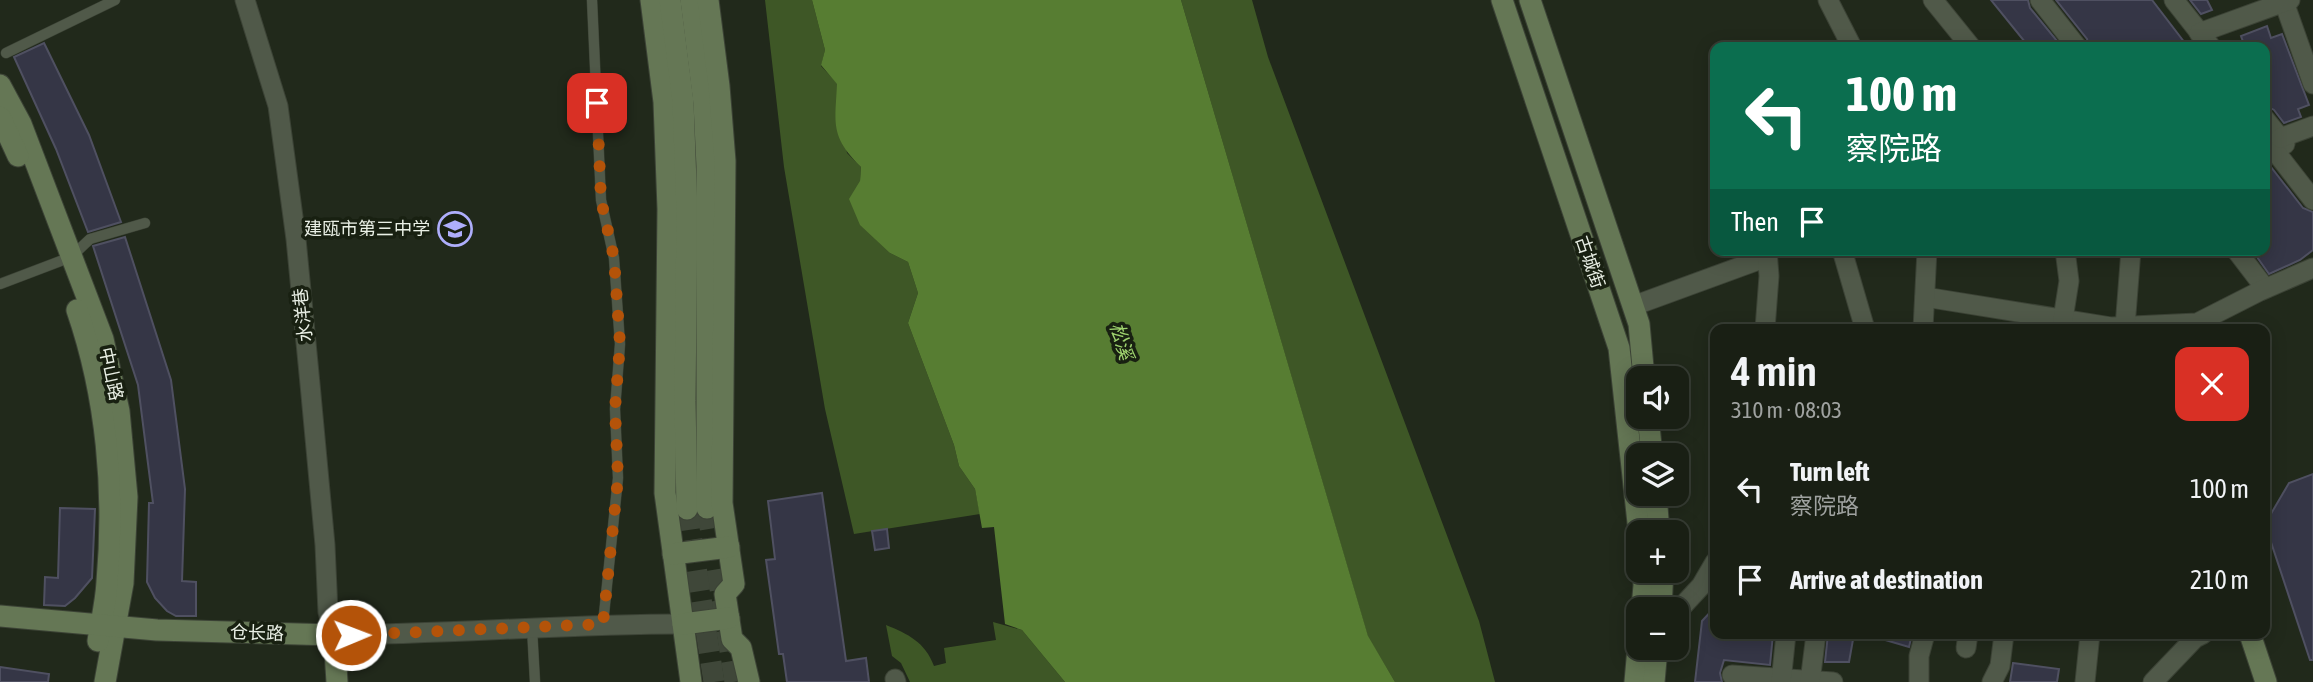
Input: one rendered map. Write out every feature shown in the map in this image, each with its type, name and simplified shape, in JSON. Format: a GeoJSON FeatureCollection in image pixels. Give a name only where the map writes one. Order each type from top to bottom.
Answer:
{"type":"FeatureCollection","features":[{"type":"Feature","properties":{"kind":"main road"},"geometry":{"type":"LineString","coordinates":[[652,0],[664,102],[668,209],[665,493],[691,682]]}},
{"type":"Feature","properties":{"kind":"main road"},"geometry":{"type":"LineString","coordinates":[[670,0],[683,102],[687,211],[685,414],[697,508],[707,166],[704,103],[691,0]]}},
{"type":"Feature","properties":{"kind":"main road"},"geometry":{"type":"LineString","coordinates":[[708,0],[725,161],[722,503],[734,584],[725,594],[732,639],[741,648],[749,682]]}},
{"type":"Feature","properties":{"kind":"main road","name":"古城街"},"geometry":{"type":"LineString","coordinates":[[1502,0],[1619,348],[1638,520]]}},
{"type":"Feature","properties":{"kind":"main road","name":"古城街"},"geometry":{"type":"LineString","coordinates":[[1531,0],[1639,324],[1643,366]]}},
{"type":"Feature","properties":{"kind":"main road","name":"中山路"},"geometry":{"type":"LineString","coordinates":[[0,85],[13,145]]}},
{"type":"Feature","properties":{"kind":"main road","name":"中山路"},"geometry":{"type":"LineString","coordinates":[[0,117],[66,259],[90,347],[103,420],[111,494],[105,682]]}},
{"type":"Feature","properties":{"kind":"main road"},"geometry":{"type":"LineString","coordinates":[[673,554],[729,547]]}},
{"type":"Feature","properties":{"kind":"main road","name":"仓长路"},"geometry":{"type":"LineString","coordinates":[[0,616],[107,631]]}},
{"type":"Feature","properties":{"kind":"main road"},"geometry":{"type":"LineString","coordinates":[[683,624],[729,618]]}},
{"type":"Feature","properties":{"kind":"main road","name":"仓长路"},"geometry":{"type":"LineString","coordinates":[[0,629],[335,641]]}},
{"type":"Feature","properties":{"kind":"main road","name":"中山路"},"geometry":{"type":"LineString","coordinates":[[91,682],[107,631]]}},
{"type":"Feature","properties":{"kind":"main road"},"geometry":{"type":"LineString","coordinates":[[2242,639],[2256,682]]}},
{"type":"Feature","properties":{"kind":"main road"},"geometry":{"type":"LineString","coordinates":[[2251,639],[2266,682]]}},
{"type":"Feature","properties":{"kind":"main road"},"geometry":{"type":"LineString","coordinates":[[335,641],[337,682]]}},
{"type":"Feature","properties":{"kind":"main road"},"geometry":{"type":"LineString","coordinates":[[1635,682],[1637,660]]}},
{"type":"Feature","properties":{"kind":"main road"},"geometry":{"type":"LineString","coordinates":[[1654,682],[1656,660]]}},
{"type":"Feature","properties":{"kind":"street","name":"水洋巷"},"geometry":{"type":"LineString","coordinates":[[245,0],[278,106],[296,239],[325,545],[328,612],[335,641]]}},
{"type":"Feature","properties":{"kind":"street"},"geometry":{"type":"LineString","coordinates":[[1828,0],[1850,42]]}},
{"type":"Feature","properties":{"kind":"street"},"geometry":{"type":"LineString","coordinates":[[1933,0],[1967,42]]}},
{"type":"Feature","properties":{"kind":"street"},"geometry":{"type":"LineString","coordinates":[[2040,0],[2073,42]]}},
{"type":"Feature","properties":{"kind":"street"},"geometry":{"type":"LineString","coordinates":[[2160,0],[2202,42]]}},
{"type":"Feature","properties":{"kind":"street"},"geometry":{"type":"LineString","coordinates":[[2174,0],[2202,42]]}},
{"type":"Feature","properties":{"kind":"street"},"geometry":{"type":"LineString","coordinates":[[2202,42],[2275,3],[2313,84]]}},
{"type":"Feature","properties":{"kind":"street"},"geometry":{"type":"LineString","coordinates":[[2272,137],[2313,125]]}},
{"type":"Feature","properties":{"kind":"street"},"geometry":{"type":"LineString","coordinates":[[2272,137],[2313,181]]}},
{"type":"Feature","properties":{"kind":"street"},"geometry":{"type":"LineString","coordinates":[[2272,137],[2313,200]]}},
{"type":"Feature","properties":{"kind":"street"},"geometry":{"type":"LineString","coordinates":[[1633,306],[1759,256]]}},
{"type":"Feature","properties":{"kind":"street"},"geometry":{"type":"LineString","coordinates":[[1765,324],[1769,276],[1767,256]]}},
{"type":"Feature","properties":{"kind":"street"},"geometry":{"type":"LineString","coordinates":[[1844,256],[1864,324]]}},
{"type":"Feature","properties":{"kind":"street"},"geometry":{"type":"LineString","coordinates":[[1923,324],[1927,256]]}},
{"type":"Feature","properties":{"kind":"street"},"geometry":{"type":"LineString","coordinates":[[2063,319],[2068,281],[2066,256]]}},
{"type":"Feature","properties":{"kind":"street"},"geometry":{"type":"LineString","coordinates":[[2125,324],[2131,256]]}},
{"type":"Feature","properties":{"kind":"street"},"geometry":{"type":"LineString","coordinates":[[2240,256],[2265,288]]}},
{"type":"Feature","properties":{"kind":"street"},"geometry":{"type":"LineString","coordinates":[[2179,324],[2197,323],[2265,288],[2313,268]]}},
{"type":"Feature","properties":{"kind":"street"},"geometry":{"type":"LineString","coordinates":[[1926,297],[2093,324]]}},
{"type":"Feature","properties":{"kind":"street"},"geometry":{"type":"LineString","coordinates":[[1689,599],[1710,571]]}},
{"type":"Feature","properties":{"kind":"street","name":"仓长路"},"geometry":{"type":"LineString","coordinates":[[335,641],[603,624],[683,624]]}},
{"type":"Feature","properties":{"kind":"street"},"geometry":{"type":"LineString","coordinates":[[1781,680],[1785,639]]}},
{"type":"Feature","properties":{"kind":"street"},"geometry":{"type":"LineString","coordinates":[[1810,681],[1815,639]]}},
{"type":"Feature","properties":{"kind":"street"},"geometry":{"type":"LineString","coordinates":[[1919,682],[1919,656],[1924,639]]}},
{"type":"Feature","properties":{"kind":"street"},"geometry":{"type":"LineString","coordinates":[[1992,682],[2000,666],[2003,639]]}},
{"type":"Feature","properties":{"kind":"street"},"geometry":{"type":"LineString","coordinates":[[2085,682],[2089,639]]}},
{"type":"Feature","properties":{"kind":"street"},"geometry":{"type":"LineString","coordinates":[[2153,682],[2194,639]]}},
{"type":"Feature","properties":{"kind":"street"},"geometry":{"type":"LineString","coordinates":[[1732,675],[1833,682]]}},
{"type":"Feature","properties":{"kind":"lane"},"geometry":{"type":"LineString","coordinates":[[6,53],[115,0]]}},
{"type":"Feature","properties":{"kind":"lane"},"geometry":{"type":"LineString","coordinates":[[592,0],[601,200],[614,258],[620,344],[615,409],[618,478],[603,624]]}},
{"type":"Feature","properties":{"kind":"lane"},"geometry":{"type":"LineString","coordinates":[[0,284],[66,259],[90,239],[145,223]]}},
{"type":"Feature","properties":{"kind":"lane"},"geometry":{"type":"LineString","coordinates":[[532,628],[535,682]]}},
{"type":"Feature","properties":{"kind":"shaded area"},"geometry":{"type":"Polygon","coordinates":[[[765,0],[812,0],[825,50],[821,66],[837,83],[847,153],[861,167],[860,181],[890,253],[908,262],[918,293],[908,323],[954,445],[959,466],[975,489],[980,514],[854,534],[825,409],[784,167],[765,0]]]}},
{"type":"Feature","properties":{"kind":"shaded area"},"geometry":{"type":"Polygon","coordinates":[[[1181,0],[1252,0],[1268,57],[1479,621],[1495,682],[1395,682],[1368,637],[1181,0]]]}},
{"type":"Feature","properties":{"kind":"shaded area"},"geometry":{"type":"Polygon","coordinates":[[[993,622],[1022,630],[1065,682],[910,682],[901,663],[892,656],[886,625],[921,645],[934,666],[946,663],[944,648],[996,640],[993,622]]]}},
{"type":"Feature","properties":{"kind":"water","name":"松溪"},"geometry":{"type":"Polygon","coordinates":[[[812,0],[1181,0],[1368,636],[1395,682],[1065,682],[1022,630],[1005,624],[994,527],[982,528],[975,489],[959,466],[954,445],[908,323],[918,293],[908,262],[890,253],[860,225],[849,199],[860,181],[861,167],[839,138],[836,120],[837,84],[821,65],[825,50],[812,0]]]}},
{"type":"Feature","properties":{"kind":"building"},"geometry":{"type":"Polygon","coordinates":[[[1991,0],[2028,0],[2030,8],[2058,42],[2025,42],[1991,0]]]}},
{"type":"Feature","properties":{"kind":"building"},"geometry":{"type":"Polygon","coordinates":[[[2056,0],[2152,0],[2184,42],[2088,42],[2056,0]]]}},
{"type":"Feature","properties":{"kind":"building"},"geometry":{"type":"Polygon","coordinates":[[[2190,0],[2207,0],[2212,10],[2201,14],[2190,0]]]}},
{"type":"Feature","properties":{"kind":"building"},"geometry":{"type":"Polygon","coordinates":[[[2267,26],[2271,38],[2282,34],[2309,105],[2298,109],[2301,117],[2284,123],[2270,108],[2270,42],[2243,42],[2241,36],[2267,26]]]}},
{"type":"Feature","properties":{"kind":"building"},"geometry":{"type":"Polygon","coordinates":[[[44,43],[89,135],[121,222],[88,232],[56,149],[14,57],[44,43]]]}},
{"type":"Feature","properties":{"kind":"building"},"geometry":{"type":"Polygon","coordinates":[[[2270,166],[2303,208],[2313,212],[2313,250],[2300,260],[2269,274],[2256,256],[2270,256],[2270,166]]]}},
{"type":"Feature","properties":{"kind":"building"},"geometry":{"type":"Polygon","coordinates":[[[125,237],[171,380],[185,489],[182,581],[196,582],[196,616],[176,616],[167,611],[155,598],[147,582],[149,503],[153,503],[138,385],[93,246],[125,237]]]}},
{"type":"Feature","properties":{"kind":"building"},"geometry":{"type":"Polygon","coordinates":[[[2313,474],[2313,660],[2310,660],[2270,539],[2270,515],[2289,483],[2313,474]]]}},
{"type":"Feature","properties":{"kind":"building"},"geometry":{"type":"Polygon","coordinates":[[[822,493],[846,661],[866,658],[869,682],[787,682],[783,654],[779,654],[766,560],[775,559],[768,501],[822,493]]]}},
{"type":"Feature","properties":{"kind":"building"},"geometry":{"type":"Polygon","coordinates":[[[60,508],[95,509],[92,578],[65,606],[44,605],[45,577],[58,578],[60,508]]]}},
{"type":"Feature","properties":{"kind":"building"},"geometry":{"type":"Polygon","coordinates":[[[887,529],[889,548],[875,550],[872,531],[887,529]]]}},
{"type":"Feature","properties":{"kind":"building"},"geometry":{"type":"Polygon","coordinates":[[[1710,612],[1710,639],[1773,639],[1770,665],[1724,660],[1720,673],[1722,682],[1695,682],[1702,621],[1710,612]]]}},
{"type":"Feature","properties":{"kind":"building"},"geometry":{"type":"Polygon","coordinates":[[[1827,639],[1853,639],[1849,662],[1825,662],[1827,639]]]}},
{"type":"Feature","properties":{"kind":"building"},"geometry":{"type":"Polygon","coordinates":[[[1882,639],[1911,639],[1909,647],[1882,639]]]}},
{"type":"Feature","properties":{"kind":"building"},"geometry":{"type":"Polygon","coordinates":[[[2013,663],[2059,669],[2057,682],[2010,682],[2013,663]]]}},
{"type":"Feature","properties":{"kind":"building"},"geometry":{"type":"Polygon","coordinates":[[[0,667],[49,674],[48,682],[0,682],[0,667]]]}},
{"type":"Feature","properties":{"kind":"tunnel"},"geometry":{"type":"LineString","coordinates":[[707,508],[735,682]]}},
{"type":"Feature","properties":{"kind":"tunnel"},"geometry":{"type":"LineString","coordinates":[[687,509],[714,682]]}},
{"type":"Feature","properties":{"kind":"place","name":"建瓯市第三中学"},"geometry":{"type":"Point","coordinates":[455,229]}},
{"type":"Feature","properties":{"kind":"route"},"geometry":{"type":"LineString","coordinates":[[351,635],[603,624],[618,478],[615,409],[620,344],[614,258],[601,200],[597,103]]}}]}
